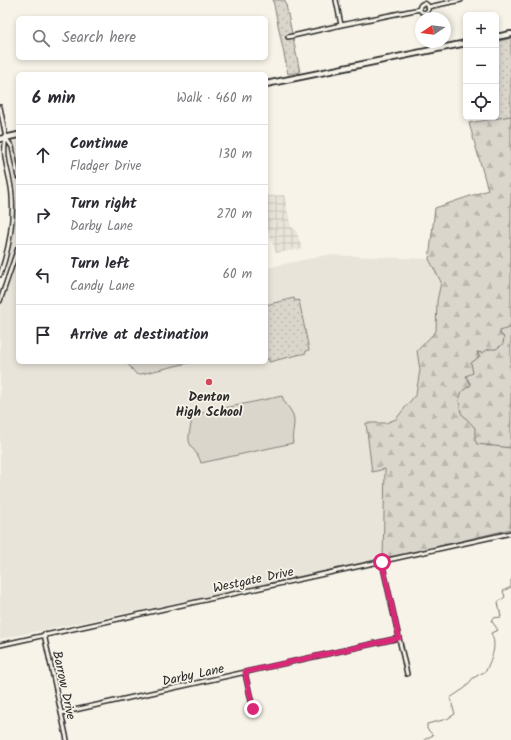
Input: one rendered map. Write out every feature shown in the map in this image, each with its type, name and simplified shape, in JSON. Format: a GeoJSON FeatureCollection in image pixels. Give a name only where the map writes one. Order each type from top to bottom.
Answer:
{"type":"FeatureCollection","features":[{"type":"Feature","properties":{"kind":"main road"},"geometry":{"type":"LineString","coordinates":[[499,36],[511,34]]}},
{"type":"Feature","properties":{"kind":"main road"},"geometry":{"type":"LineString","coordinates":[[268,84],[463,44]]}},
{"type":"Feature","properties":{"kind":"main road"},"geometry":{"type":"LineString","coordinates":[[0,139],[16,136]]}},
{"type":"Feature","properties":{"kind":"street"},"geometry":{"type":"LineString","coordinates":[[336,0],[341,25]]}},
{"type":"Feature","properties":{"kind":"street"},"geometry":{"type":"LineString","coordinates":[[288,37],[420,9],[421,5],[424,4],[428,7],[461,0]]}},
{"type":"Feature","properties":{"kind":"street"},"geometry":{"type":"LineString","coordinates":[[426,12],[428,7]]}},
{"type":"Feature","properties":{"kind":"street"},"geometry":{"type":"LineString","coordinates":[[420,9],[424,12]]}},
{"type":"Feature","properties":{"kind":"street"},"geometry":{"type":"LineString","coordinates":[[0,107],[6,138],[12,147],[16,167]]}},
{"type":"Feature","properties":{"kind":"street"},"geometry":{"type":"LineString","coordinates":[[0,275],[9,246],[12,220],[12,195],[3,150],[6,138]]}},
{"type":"Feature","properties":{"kind":"street"},"geometry":{"type":"LineString","coordinates":[[0,301],[16,254]]}},
{"type":"Feature","properties":{"kind":"street","name":"Westgate Drive"},"geometry":{"type":"LineString","coordinates":[[0,645],[44,634],[511,533]]}},
{"type":"Feature","properties":{"kind":"street"},"geometry":{"type":"LineString","coordinates":[[382,562],[407,674]]}},
{"type":"Feature","properties":{"kind":"street","name":"Barrow Drive"},"geometry":{"type":"LineString","coordinates":[[44,634],[67,740]]}},
{"type":"Feature","properties":{"kind":"street","name":"Darby Lane"},"geometry":{"type":"LineString","coordinates":[[61,713],[399,638]]}},
{"type":"Feature","properties":{"kind":"street"},"geometry":{"type":"LineString","coordinates":[[245,672],[253,709]]}},
{"type":"Feature","properties":{"kind":"shaded area","name":"Denton High School"},"geometry":{"type":"Polygon","coordinates":[[[16,142],[16,198],[8,144],[16,142]]]}},
{"type":"Feature","properties":{"kind":"shaded area"},"geometry":{"type":"Polygon","coordinates":[[[284,195],[291,227],[296,230],[302,249],[276,253],[268,231],[268,196],[284,195]]]}},
{"type":"Feature","properties":{"kind":"shaded area","name":"Denton High School"},"geometry":{"type":"Polygon","coordinates":[[[16,198],[16,364],[268,364],[268,268],[327,255],[429,259],[441,282],[437,301],[436,331],[417,351],[420,370],[416,394],[396,419],[386,423],[366,423],[372,471],[385,469],[383,560],[0,639],[0,289],[5,276],[16,198]]]}},
{"type":"Feature","properties":{"kind":"green space"},"geometry":{"type":"Polygon","coordinates":[[[273,0],[285,0],[300,72],[288,74],[273,0]]]}},
{"type":"Feature","properties":{"kind":"green space"},"geometry":{"type":"Polygon","coordinates":[[[511,38],[511,116],[499,118],[499,48],[499,41],[511,38]]]}},
{"type":"Feature","properties":{"kind":"green space"},"geometry":{"type":"Polygon","coordinates":[[[511,116],[511,529],[383,560],[385,469],[372,472],[366,423],[386,423],[396,419],[416,394],[420,370],[417,351],[436,331],[437,301],[441,282],[429,259],[435,208],[488,190],[469,123],[499,120],[499,118],[511,116]]]}},
{"type":"Feature","properties":{"kind":"green space"},"geometry":{"type":"Polygon","coordinates":[[[294,298],[295,301],[299,300],[309,350],[306,351],[306,353],[269,362],[268,304],[294,298]]]}},
{"type":"Feature","properties":{"kind":"green space"},"geometry":{"type":"Polygon","coordinates":[[[128,364],[184,364],[137,375],[128,364]]]}},
{"type":"Feature","properties":{"kind":"green space"},"geometry":{"type":"Polygon","coordinates":[[[282,396],[293,415],[293,443],[201,463],[189,441],[191,415],[282,396]]]}},
{"type":"Feature","properties":{"kind":"waterway"},"geometry":{"type":"LineString","coordinates":[[511,327],[500,331],[500,334],[504,337],[503,344],[496,349],[489,349],[482,353],[477,352],[479,357],[471,363],[473,373],[466,376],[471,385],[462,391],[459,400],[461,413],[475,428],[475,440],[477,444],[511,448]]}},
{"type":"Feature","properties":{"kind":"waterway"},"geometry":{"type":"LineString","coordinates":[[424,740],[433,735],[427,729],[427,724],[447,719],[455,714],[450,698],[465,688],[473,678],[486,671],[494,648],[491,633],[498,630],[491,620],[493,618],[501,617],[498,602],[505,597],[503,591],[511,587],[511,580]]}},
{"type":"Feature","properties":{"kind":"place","name":"Denton High School"},"geometry":{"type":"Point","coordinates":[209,382]}},
{"type":"Feature","properties":{"kind":"route"},"geometry":{"type":"LineString","coordinates":[[253,709],[245,672],[399,638],[382,562]]}}]}
